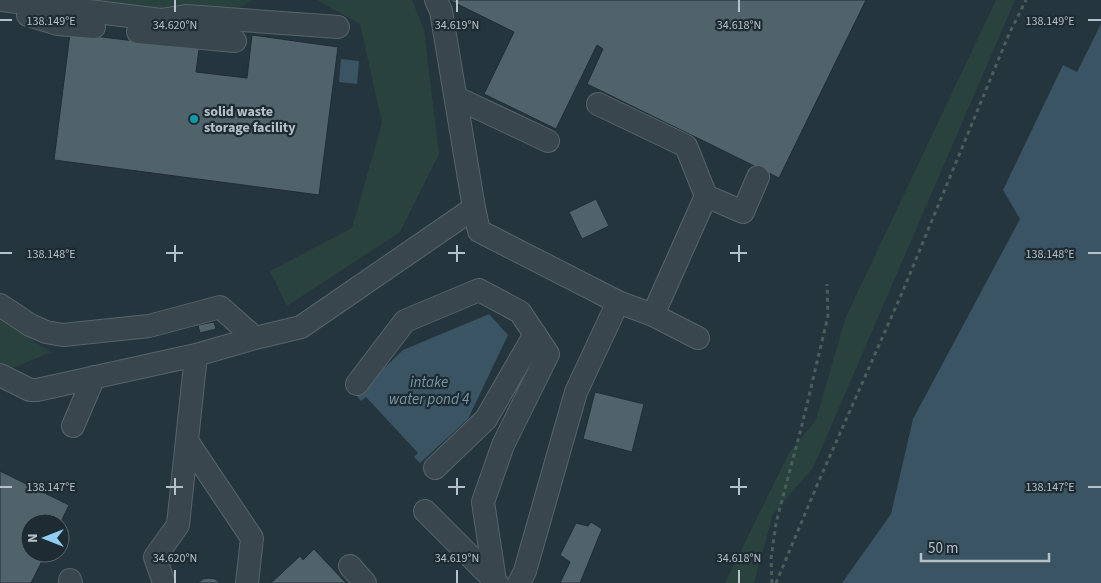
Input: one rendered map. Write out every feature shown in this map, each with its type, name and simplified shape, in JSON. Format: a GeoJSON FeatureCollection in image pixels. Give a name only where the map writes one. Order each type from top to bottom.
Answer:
{"type":"FeatureCollection","features":[{"type":"Feature","properties":{"kind":"lane"},"geometry":{"type":"LineString","coordinates":[[2,0],[161,20],[186,16],[338,27]]}},
{"type":"Feature","properties":{"kind":"lane"},"geometry":{"type":"LineString","coordinates":[[436,0],[441,11],[479,231],[618,302],[653,315],[698,338]]}},
{"type":"Feature","properties":{"kind":"lane"},"geometry":{"type":"LineString","coordinates":[[27,4],[28,15],[58,24],[235,42]]}},
{"type":"Feature","properties":{"kind":"lane"},"geometry":{"type":"LineString","coordinates":[[456,98],[548,142]]}},
{"type":"Feature","properties":{"kind":"lane"},"geometry":{"type":"LineString","coordinates":[[598,104],[686,146],[706,196],[742,212],[758,177]]}},
{"type":"Feature","properties":{"kind":"lane"},"geometry":{"type":"LineString","coordinates":[[653,315],[706,196]]}},
{"type":"Feature","properties":{"kind":"lane"},"geometry":{"type":"LineString","coordinates":[[0,375],[30,390],[37,390],[196,355],[301,327],[474,208]]}},
{"type":"Feature","properties":{"kind":"lane"},"geometry":{"type":"LineString","coordinates":[[357,384],[405,321],[478,290],[520,312],[548,354],[503,445],[483,502],[496,582]]}},
{"type":"Feature","properties":{"kind":"lane"},"geometry":{"type":"LineString","coordinates":[[519,583],[525,571],[576,392],[618,302]]}},
{"type":"Feature","properties":{"kind":"lane"},"geometry":{"type":"LineString","coordinates":[[0,305],[30,325],[46,332],[63,335],[149,326],[220,307],[255,338]]}},
{"type":"Feature","properties":{"kind":"lane"},"geometry":{"type":"LineString","coordinates":[[435,468],[486,419],[535,334]]}},
{"type":"Feature","properties":{"kind":"lane"},"geometry":{"type":"LineString","coordinates":[[164,583],[155,557],[178,525],[196,355]]}},
{"type":"Feature","properties":{"kind":"lane"},"geometry":{"type":"LineString","coordinates":[[73,426],[94,378]]}},
{"type":"Feature","properties":{"kind":"lane"},"geometry":{"type":"LineString","coordinates":[[187,441],[252,538],[247,583]]}},
{"type":"Feature","properties":{"kind":"lane"},"geometry":{"type":"LineString","coordinates":[[425,511],[496,582]]}},
{"type":"Feature","properties":{"kind":"lane"},"geometry":{"type":"LineString","coordinates":[[350,566],[365,583]]}},
{"type":"Feature","properties":{"kind":"path"},"geometry":{"type":"LineString","coordinates":[[776,583],[902,293],[1009,34],[1026,0]]}},
{"type":"Feature","properties":{"kind":"path"},"geometry":{"type":"LineString","coordinates":[[772,583],[771,559],[776,523],[804,421],[828,316],[827,284]]}},
{"type":"Feature","properties":{"kind":"green space"},"geometry":{"type":"Polygon","coordinates":[[[92,0],[252,0],[222,18],[92,0]]]}},
{"type":"Feature","properties":{"kind":"green space"},"geometry":{"type":"Polygon","coordinates":[[[317,0],[412,0],[424,30],[439,154],[400,232],[287,306],[270,271],[352,228],[382,123],[360,24],[317,0]]]}},
{"type":"Feature","properties":{"kind":"green space"},"geometry":{"type":"Polygon","coordinates":[[[996,0],[1015,0],[813,468],[773,514],[754,583],[725,583],[789,453],[816,420],[845,319],[996,0]]]}},
{"type":"Feature","properties":{"kind":"green space"},"geometry":{"type":"Polygon","coordinates":[[[0,320],[51,352],[13,368],[0,362],[0,320]]]}},
{"type":"Feature","properties":{"kind":"water"},"geometry":{"type":"Polygon","coordinates":[[[1101,24],[1101,583],[842,583],[891,514],[913,419],[1020,219],[1003,190],[1063,65],[1077,72],[1101,24]]]}},
{"type":"Feature","properties":{"kind":"water"},"geometry":{"type":"Polygon","coordinates":[[[341,59],[359,61],[357,84],[339,82],[341,59]]]}},
{"type":"Feature","properties":{"kind":"water","name":"intake water pond 4"},"geometry":{"type":"Polygon","coordinates":[[[489,314],[508,335],[468,419],[420,463],[414,457],[418,453],[366,397],[361,401],[356,395],[403,350],[489,314]]]}},
{"type":"Feature","properties":{"kind":"building"},"geometry":{"type":"Polygon","coordinates":[[[449,0],[866,0],[779,178],[587,84],[603,49],[597,45],[556,129],[484,94],[514,32],[449,0]]]}},
{"type":"Feature","properties":{"kind":"building","name":"solid waste storage facility"},"geometry":{"type":"Polygon","coordinates":[[[70,33],[199,49],[196,72],[247,78],[252,35],[338,47],[319,195],[54,160],[70,33]]]}},
{"type":"Feature","properties":{"kind":"building"},"geometry":{"type":"Polygon","coordinates":[[[596,199],[609,226],[582,239],[569,212],[596,199]]]}},
{"type":"Feature","properties":{"kind":"building"},"geometry":{"type":"Polygon","coordinates":[[[214,322],[216,329],[200,333],[198,325],[214,322]]]}},
{"type":"Feature","properties":{"kind":"building"},"geometry":{"type":"Polygon","coordinates":[[[595,392],[644,404],[632,452],[583,439],[595,392]]]}},
{"type":"Feature","properties":{"kind":"building"},"geometry":{"type":"Polygon","coordinates":[[[0,471],[69,505],[65,513],[20,513],[20,563],[41,563],[31,583],[0,583],[0,471]]]}},
{"type":"Feature","properties":{"kind":"building"},"geometry":{"type":"Polygon","coordinates":[[[591,522],[602,529],[580,583],[560,583],[570,562],[560,555],[576,523],[588,526],[591,522]]]}},
{"type":"Feature","properties":{"kind":"building"},"geometry":{"type":"Polygon","coordinates":[[[314,549],[346,583],[271,583],[300,556],[303,560],[314,549]]]}},
{"type":"Feature","properties":{"kind":"building"},"geometry":{"type":"Polygon","coordinates":[[[203,579],[215,579],[220,583],[198,583],[203,579]]]}},
{"type":"Feature","properties":{"kind":"place","name":"solid waste storage facility"},"geometry":{"type":"Point","coordinates":[194,119]}}]}
